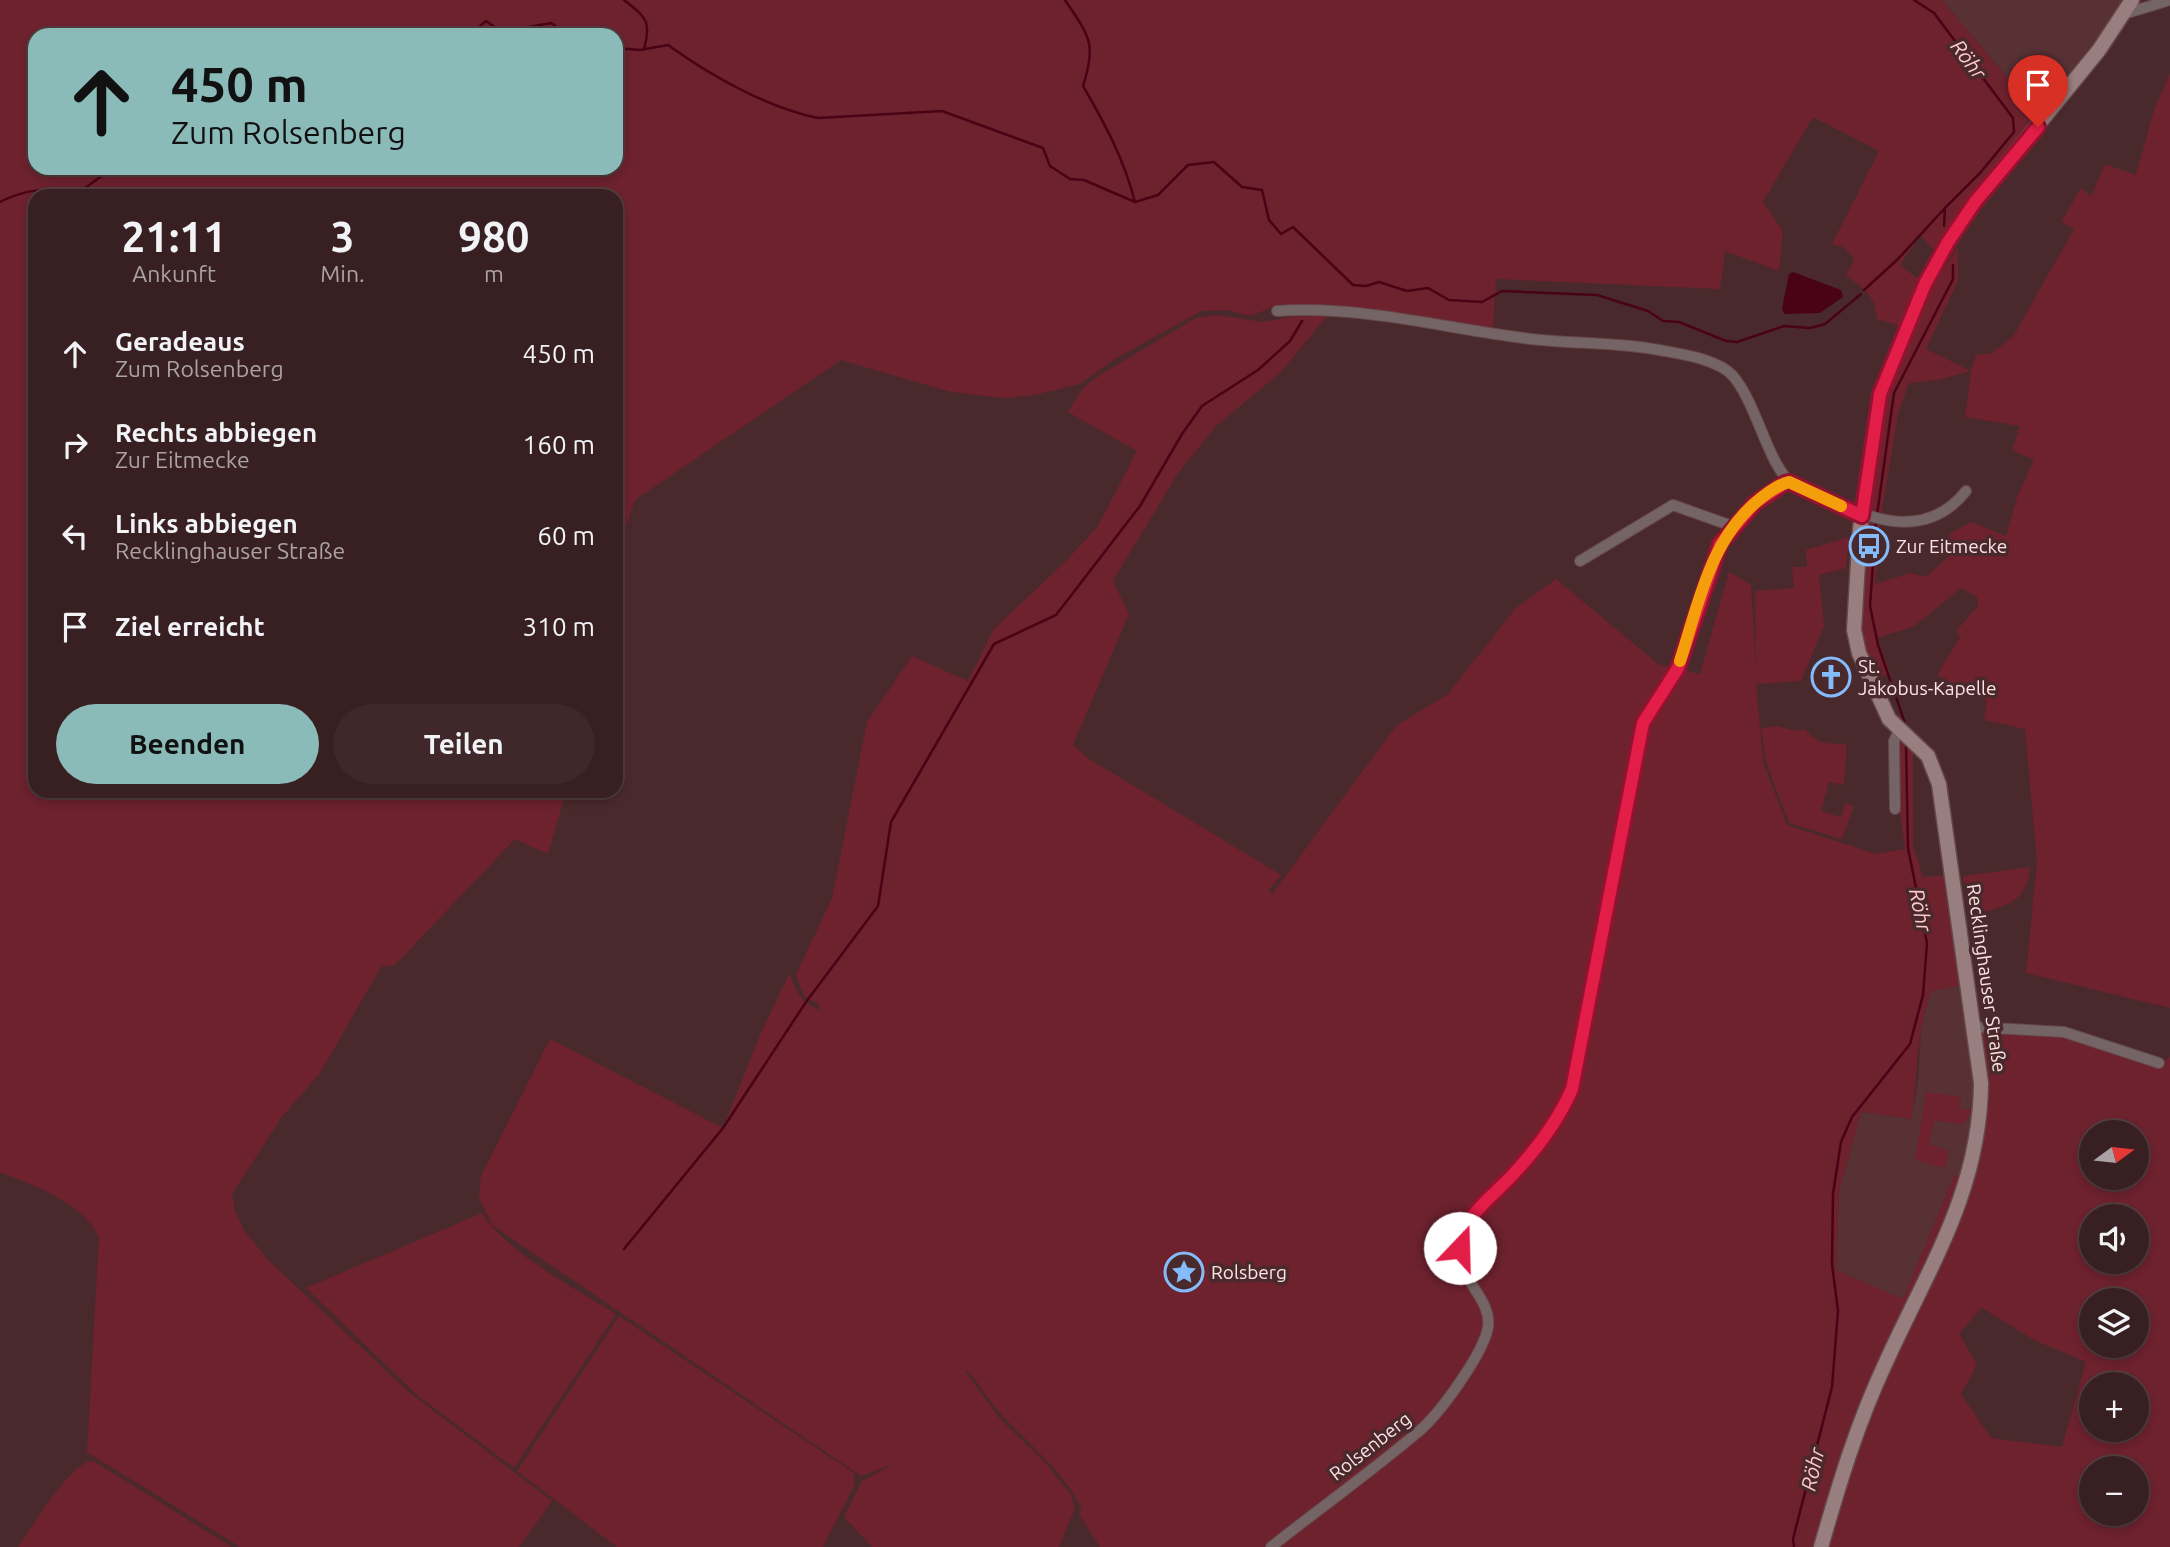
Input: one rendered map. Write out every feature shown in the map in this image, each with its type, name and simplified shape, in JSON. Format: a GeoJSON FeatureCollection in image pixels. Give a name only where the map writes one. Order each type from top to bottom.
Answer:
{"type":"FeatureCollection","features":[{"type":"Feature","properties":{"kind":"main road","name":"Recklinghauser Straße"},"geometry":{"type":"LineString","coordinates":[[1821,1547],[1852,1438],[1887,1359],[1945,1242],[1974,1157],[1981,1114],[1981,1083],[1943,799],[1928,756],[1900,730],[1882,704],[1859,653],[1854,630],[1864,517],[1880,394],[1936,263],[1975,202],[2052,110],[2132,0]]}},
{"type":"Feature","properties":{"kind":"street"},"geometry":{"type":"LineString","coordinates":[[2124,14],[2170,0]]}},
{"type":"Feature","properties":{"kind":"street"},"geometry":{"type":"LineString","coordinates":[[1277,311],[1315,308],[1579,344],[1638,346],[1726,368],[1738,381],[1789,482],[1864,517],[1901,523],[1924,519],[1948,508],[1966,491]]}},
{"type":"Feature","properties":{"kind":"street","name":"Rolsenberg"},"geometry":{"type":"LineString","coordinates":[[1271,1547],[1419,1432],[1480,1353],[1488,1330],[1488,1316],[1463,1268],[1460,1255],[1462,1234],[1476,1210],[1536,1149],[1560,1114],[1572,1089],[1643,723],[1678,668],[1717,549],[1732,527],[1755,503],[1774,488],[1789,482]]}},
{"type":"Feature","properties":{"kind":"street"},"geometry":{"type":"LineString","coordinates":[[1580,561],[1673,505],[1732,527]]}},
{"type":"Feature","properties":{"kind":"street"},"geometry":{"type":"LineString","coordinates":[[1895,809],[1894,741],[1900,730]]}},
{"type":"Feature","properties":{"kind":"street"},"geometry":{"type":"LineString","coordinates":[[1973,1027],[2064,1032],[2159,1063]]}},
{"type":"Feature","properties":{"kind":"shaded area"},"geometry":{"type":"Polygon","coordinates":[[[0,0],[1942,0],[2015,87],[2047,106],[1936,252],[1920,235],[1900,265],[1920,280],[1901,326],[1877,319],[1868,293],[1846,276],[1854,259],[1845,248],[1832,244],[1879,151],[1813,117],[1763,202],[1783,231],[1779,271],[1725,251],[1720,289],[1496,279],[1493,330],[1337,307],[1277,305],[1251,316],[1226,310],[1201,311],[1115,359],[1080,384],[1034,395],[1005,398],[951,392],[841,360],[635,500],[623,534],[623,189],[28,189],[28,798],[564,798],[548,854],[515,839],[395,965],[381,967],[320,1073],[281,1118],[232,1194],[235,1211],[244,1230],[268,1260],[409,1392],[552,1501],[519,1547],[240,1547],[87,1452],[99,1237],[81,1214],[69,1204],[0,1172],[0,0]]]}},
{"type":"Feature","properties":{"kind":"shaded area"},"geometry":{"type":"Polygon","coordinates":[[[1942,0],[2124,0],[2047,106],[2015,87],[1942,0]]]}},
{"type":"Feature","properties":{"kind":"shaded area"},"geometry":{"type":"Polygon","coordinates":[[[2170,73],[2170,1008],[2026,973],[2037,861],[2025,729],[1984,720],[1987,701],[1937,675],[1960,637],[1956,631],[1978,606],[1977,597],[1961,588],[1913,627],[1877,638],[1890,673],[1877,679],[1869,657],[1861,619],[1861,601],[1869,523],[1880,525],[1875,584],[1910,573],[1926,577],[1951,554],[1950,534],[1971,522],[2006,536],[2017,497],[2034,460],[2012,450],[2020,426],[1965,417],[1971,371],[1976,355],[1992,353],[2013,337],[2074,229],[2061,222],[2081,188],[2091,196],[2105,164],[2136,175],[2154,110],[2170,73]]]}},
{"type":"Feature","properties":{"kind":"shaded area"},"geometry":{"type":"Polygon","coordinates":[[[1958,247],[1958,281],[1926,349],[1971,371],[1938,380],[1909,383],[1898,414],[1881,517],[1868,515],[1887,393],[1896,366],[1931,289],[1958,247]]]}},
{"type":"Feature","properties":{"kind":"shaded area"},"geometry":{"type":"Polygon","coordinates":[[[1793,272],[1841,290],[1843,297],[1820,313],[1784,314],[1782,308],[1789,274],[1793,272]]]}},
{"type":"Feature","properties":{"kind":"shaded area"},"geometry":{"type":"Polygon","coordinates":[[[1307,314],[1327,316],[1280,373],[1216,426],[1178,473],[1113,581],[1129,614],[1073,745],[1089,759],[1281,875],[1269,890],[1272,894],[1397,725],[1447,695],[1516,608],[1556,579],[1658,664],[1700,674],[1729,572],[1751,585],[1756,670],[1755,591],[1794,588],[1792,567],[1807,567],[1806,550],[1849,537],[1846,568],[1819,575],[1824,626],[1801,681],[1756,684],[1763,762],[1787,825],[1876,854],[1905,849],[1899,806],[1898,736],[1913,747],[1913,845],[1923,877],[1950,875],[1965,985],[1932,991],[1920,1038],[1911,1119],[1861,1112],[1839,1192],[1836,1270],[1903,1299],[1954,1176],[1974,1176],[1978,1159],[1977,1031],[2062,1034],[2162,1065],[2170,1056],[2170,1547],[1100,1547],[1079,1514],[1082,1509],[1065,1482],[1000,1413],[970,1373],[965,1371],[1000,1419],[1044,1461],[1071,1495],[1075,1508],[1059,1547],[872,1547],[844,1517],[862,1481],[894,1464],[861,1476],[492,1225],[479,1197],[481,1176],[550,1039],[723,1128],[760,1035],[789,974],[804,1000],[820,1010],[818,1004],[804,996],[796,975],[832,898],[867,722],[912,656],[968,681],[994,629],[1066,561],[1098,526],[1137,451],[1068,412],[1084,387],[1196,318],[1217,315],[1263,322],[1307,314]],[[1982,1308],[1959,1333],[1977,1365],[1961,1394],[1991,1438],[2062,1447],[2079,1387],[2079,1442],[2149,1442],[2149,1372],[2083,1372],[2086,1362],[2034,1340],[1982,1308]]]}},
{"type":"Feature","properties":{"kind":"shaded area"},"geometry":{"type":"Polygon","coordinates":[[[1777,726],[1796,731],[1805,729],[1822,742],[1845,743],[1847,749],[1844,785],[1829,782],[1821,811],[1841,817],[1845,803],[1854,806],[1842,839],[1789,823],[1766,762],[1761,728],[1777,726]]]}},
{"type":"Feature","properties":{"kind":"shaded area"},"geometry":{"type":"Polygon","coordinates":[[[2030,867],[2024,890],[2018,897],[2001,907],[1969,915],[1963,876],[2030,867]]]}},
{"type":"Feature","properties":{"kind":"shaded area"},"geometry":{"type":"Polygon","coordinates":[[[1965,985],[1977,1031],[1978,1159],[1974,1176],[1954,1176],[1903,1300],[1836,1270],[1839,1192],[1861,1112],[1911,1119],[1918,1082],[1922,1015],[1932,991],[1965,985]]]}},
{"type":"Feature","properties":{"kind":"shaded area"},"geometry":{"type":"Polygon","coordinates":[[[1926,1092],[1961,1097],[1960,1109],[1972,1110],[1964,1124],[1934,1121],[1929,1144],[1949,1151],[1945,1168],[1915,1160],[1926,1092]]]}},
{"type":"Feature","properties":{"kind":"shaded area"},"geometry":{"type":"Polygon","coordinates":[[[482,1213],[507,1241],[524,1255],[616,1314],[514,1468],[417,1395],[306,1288],[482,1213]]]}},
{"type":"Feature","properties":{"kind":"shaded area"},"geometry":{"type":"Polygon","coordinates":[[[619,1316],[854,1473],[854,1486],[823,1547],[617,1547],[517,1471],[619,1316]]]}},
{"type":"Feature","properties":{"kind":"shaded area"},"geometry":{"type":"Polygon","coordinates":[[[91,1461],[232,1547],[18,1547],[62,1485],[82,1465],[91,1461]]]}},
{"type":"Feature","properties":{"kind":"waterway"},"geometry":{"type":"LineString","coordinates":[[624,0],[645,20],[647,32],[644,49]]}},
{"type":"Feature","properties":{"kind":"waterway"},"geometry":{"type":"LineString","coordinates":[[1065,0],[1085,32],[1090,49],[1083,86],[1113,142],[1135,202]]}},
{"type":"Feature","properties":{"kind":"waterway","name":"Röhr"},"geometry":{"type":"LineString","coordinates":[[1914,0],[1934,13],[2013,118],[2014,132],[1980,173],[1945,208],[1944,226]]}},
{"type":"Feature","properties":{"kind":"waterway"},"geometry":{"type":"LineString","coordinates":[[477,28],[486,21],[496,28]]}},
{"type":"Feature","properties":{"kind":"waterway"},"geometry":{"type":"LineString","coordinates":[[524,28],[551,23],[558,28]]}},
{"type":"Feature","properties":{"kind":"waterway"},"geometry":{"type":"LineString","coordinates":[[623,49],[640,50],[668,45],[740,89],[779,106],[818,118],[942,111],[1043,148],[1050,166],[1070,179],[1084,180],[1135,202],[1158,195],[1188,165],[1214,162],[1242,187],[1262,190],[1269,220],[1281,234],[1293,227],[1353,285],[1366,286],[1379,282],[1407,291],[1428,288],[1449,300],[1482,302],[1502,291],[1597,295],[1648,311],[1663,321],[1679,322],[1726,341],[1737,342],[1784,326],[1810,328],[1825,324],[1861,294]]}},
{"type":"Feature","properties":{"kind":"waterway"},"geometry":{"type":"LineString","coordinates":[[84,189],[103,175]]}},
{"type":"Feature","properties":{"kind":"waterway"},"geometry":{"type":"LineString","coordinates":[[0,202],[28,192]]}},
{"type":"Feature","properties":{"kind":"waterway"},"geometry":{"type":"LineString","coordinates":[[1864,290],[1898,259],[1945,208]]}},
{"type":"Feature","properties":{"kind":"waterway","name":"Röhr"},"geometry":{"type":"LineString","coordinates":[[1877,515],[1894,393],[1953,279],[1953,265]]}},
{"type":"Feature","properties":{"kind":"waterway"},"geometry":{"type":"LineString","coordinates":[[624,1249],[723,1128],[806,1002],[878,906],[891,822],[994,644],[1056,615],[1140,506],[1182,434],[1202,406],[1258,370],[1290,341],[1302,321]]}},
{"type":"Feature","properties":{"kind":"waterway","name":"Röhr"},"geometry":{"type":"LineString","coordinates":[[1876,522],[1870,606],[1878,645],[1906,726]]}},
{"type":"Feature","properties":{"kind":"waterway","name":"Röhr"},"geometry":{"type":"LineString","coordinates":[[1794,1547],[1793,1539],[1832,1387],[1838,1311],[1832,1264],[1833,1194],[1841,1142],[1852,1117],[1910,1044],[1923,995],[1927,943],[1908,848],[1906,743]]}},
{"type":"Feature","properties":{"kind":"slow traffic"},"geometry":{"type":"LineString","coordinates":[[1680,661],[1717,549],[1732,527],[1755,503],[1780,484],[1789,482],[1841,506]]}},
{"type":"Feature","properties":{"kind":"place","name":"Zur Eitmecke"},"geometry":{"type":"Point","coordinates":[1869,546]}},
{"type":"Feature","properties":{"kind":"place","name":"St. Jakobus-Kapelle"},"geometry":{"type":"Point","coordinates":[1831,677]}},
{"type":"Feature","properties":{"kind":"place","name":"Rolsberg"},"geometry":{"type":"Point","coordinates":[1184,1272]}},
{"type":"Feature","properties":{"kind":"route"},"geometry":{"type":"LineString","coordinates":[[1460,1248],[1462,1234],[1476,1210],[1536,1149],[1560,1114],[1572,1089],[1580,1054],[1586,1003],[1643,723],[1678,668],[1717,549],[1732,527],[1755,503],[1780,484],[1789,482],[1862,516],[1880,394],[1925,284],[1948,242],[1975,202],[2038,127]]}}]}
